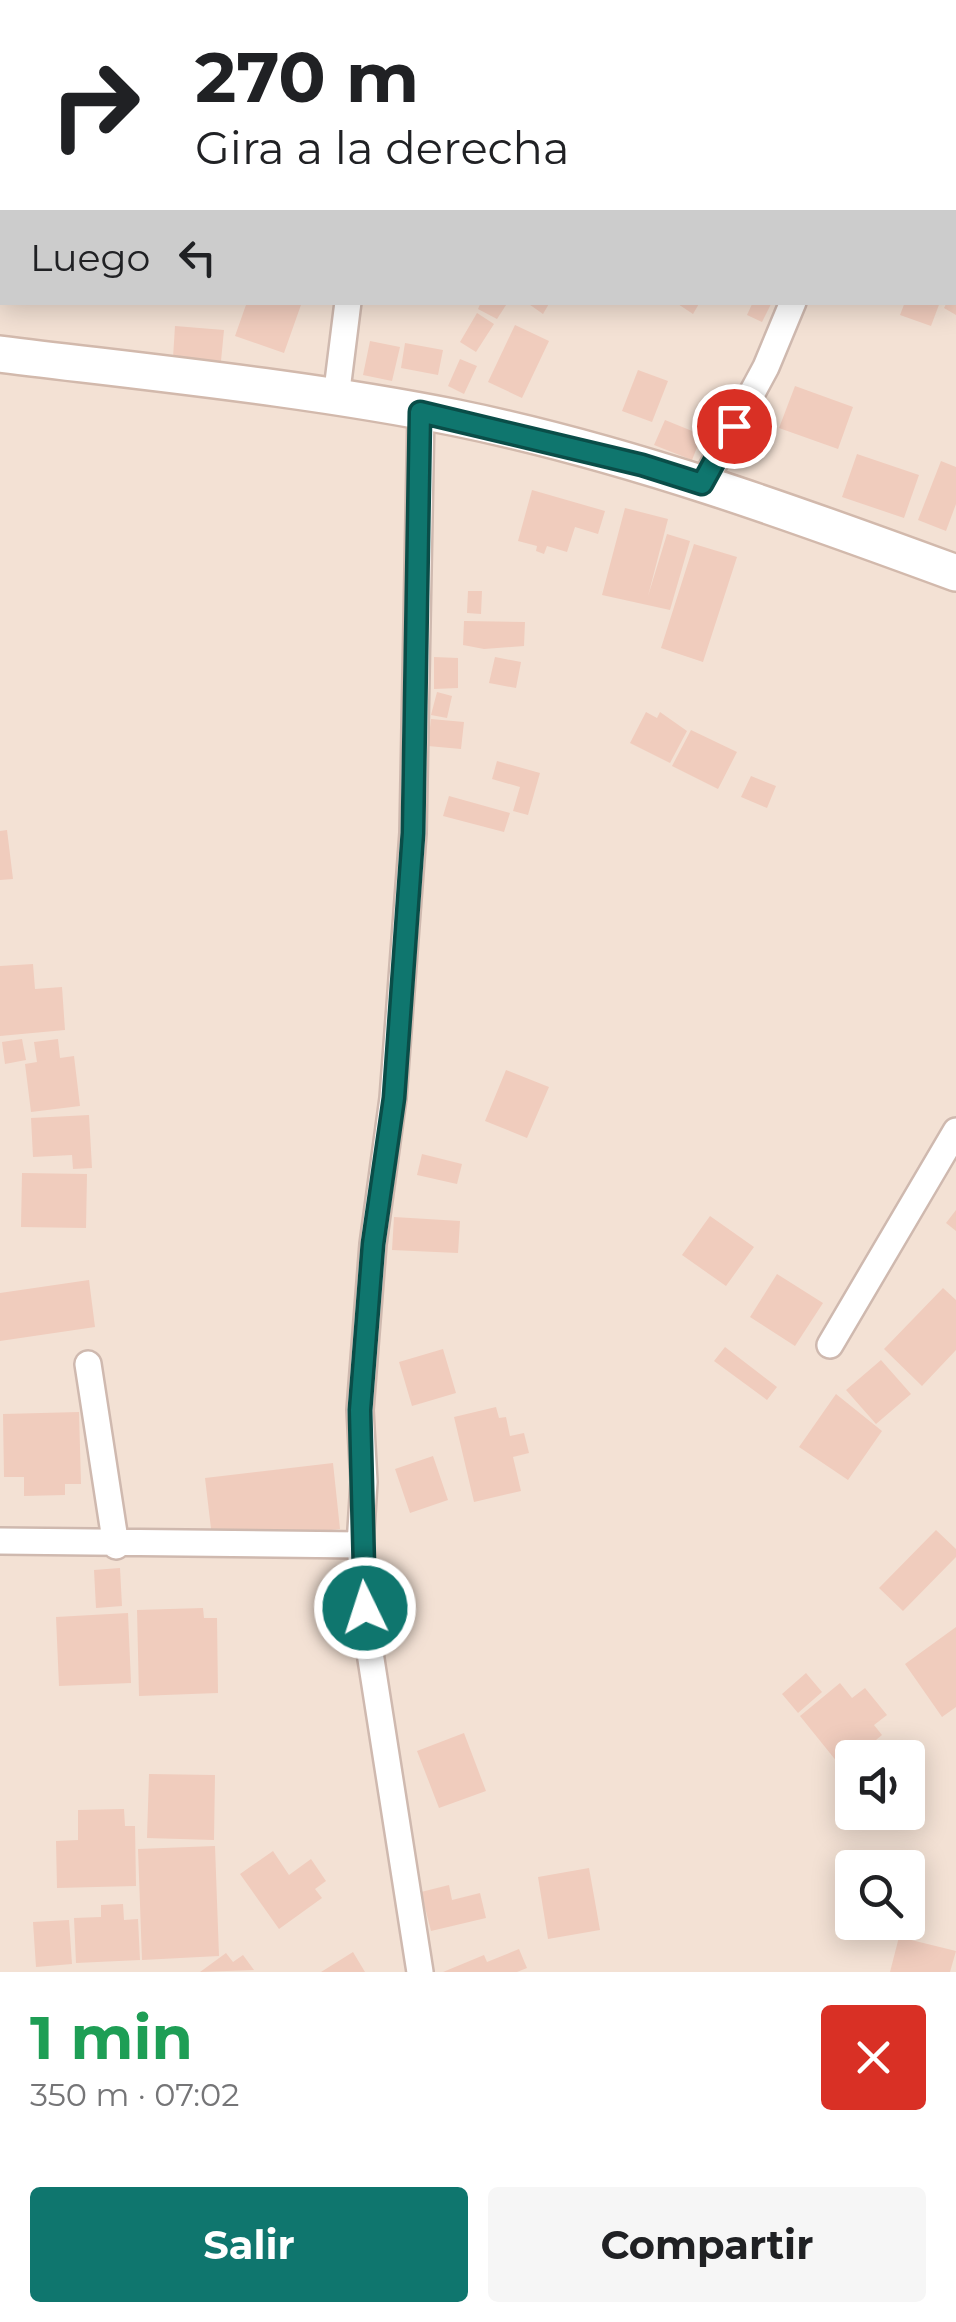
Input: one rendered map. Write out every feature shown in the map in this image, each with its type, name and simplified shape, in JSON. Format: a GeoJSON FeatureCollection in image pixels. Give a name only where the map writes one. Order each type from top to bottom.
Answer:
{"type":"FeatureCollection","features":[{"type":"Feature","properties":{"kind":"street"},"geometry":{"type":"LineString","coordinates":[[336,398],[348,305]]}},
{"type":"Feature","properties":{"kind":"street"},"geometry":{"type":"LineString","coordinates":[[702,484],[766,368],[791,305]]}},
{"type":"Feature","properties":{"kind":"street"},"geometry":{"type":"LineString","coordinates":[[0,354],[420,412],[624,460],[956,573]]}},
{"type":"Feature","properties":{"kind":"street"},"geometry":{"type":"LineString","coordinates":[[420,412],[413,833],[394,1098],[364,1350],[360,1546],[368,1640],[420,1972]]}},
{"type":"Feature","properties":{"kind":"street"},"geometry":{"type":"LineString","coordinates":[[830,1345],[956,1131]]}},
{"type":"Feature","properties":{"kind":"street"},"geometry":{"type":"LineString","coordinates":[[88,1364],[116,1546]]}},
{"type":"Feature","properties":{"kind":"street"},"geometry":{"type":"LineString","coordinates":[[0,1541],[116,1546],[360,1546]]}},
{"type":"Feature","properties":{"kind":"shaded area"},"geometry":{"type":"Polygon","coordinates":[[[0,305],[956,305],[956,1972],[0,1972],[0,305]]]}},
{"type":"Feature","properties":{"kind":"building"},"geometry":{"type":"Polygon","coordinates":[[[246,305],[301,305],[284,353],[235,336],[246,305]]]}},
{"type":"Feature","properties":{"kind":"building"},"geometry":{"type":"Polygon","coordinates":[[[480,305],[506,305],[497,319],[478,309],[480,305]]]}},
{"type":"Feature","properties":{"kind":"building"},"geometry":{"type":"Polygon","coordinates":[[[530,305],[548,305],[543,314],[530,305]]]}},
{"type":"Feature","properties":{"kind":"building"},"geometry":{"type":"Polygon","coordinates":[[[680,305],[698,305],[693,314],[680,305]]]}},
{"type":"Feature","properties":{"kind":"building"},"geometry":{"type":"Polygon","coordinates":[[[752,305],[770,305],[762,322],[747,315],[752,305]]]}},
{"type":"Feature","properties":{"kind":"building"},"geometry":{"type":"Polygon","coordinates":[[[904,305],[939,305],[931,326],[900,315],[904,305]]]}},
{"type":"Feature","properties":{"kind":"building"},"geometry":{"type":"Polygon","coordinates":[[[956,305],[956,315],[944,308],[956,305]]]}},
{"type":"Feature","properties":{"kind":"building"},"geometry":{"type":"Polygon","coordinates":[[[477,313],[494,324],[476,352],[460,342],[477,313]]]}},
{"type":"Feature","properties":{"kind":"building"},"geometry":{"type":"Polygon","coordinates":[[[515,325],[549,341],[522,398],[488,382],[515,325]]]}},
{"type":"Feature","properties":{"kind":"building"},"geometry":{"type":"Polygon","coordinates":[[[175,326],[224,330],[221,361],[173,358],[175,326]]]}},
{"type":"Feature","properties":{"kind":"building"},"geometry":{"type":"Polygon","coordinates":[[[370,341],[400,347],[392,381],[363,375],[370,341]]]}},
{"type":"Feature","properties":{"kind":"building"},"geometry":{"type":"Polygon","coordinates":[[[405,343],[443,350],[438,375],[401,368],[405,343]]]}},
{"type":"Feature","properties":{"kind":"building"},"geometry":{"type":"Polygon","coordinates":[[[460,359],[477,366],[464,394],[448,386],[460,359]]]}},
{"type":"Feature","properties":{"kind":"building"},"geometry":{"type":"Polygon","coordinates":[[[638,370],[668,381],[652,422],[622,411],[638,370]]]}},
{"type":"Feature","properties":{"kind":"building"},"geometry":{"type":"Polygon","coordinates":[[[795,386],[853,407],[838,449],[779,428],[795,386]]]}},
{"type":"Feature","properties":{"kind":"building"},"geometry":{"type":"Polygon","coordinates":[[[665,420],[702,435],[692,460],[654,445],[665,420]]]}},
{"type":"Feature","properties":{"kind":"building"},"geometry":{"type":"Polygon","coordinates":[[[857,454],[919,475],[904,518],[842,497],[857,454]]]}},
{"type":"Feature","properties":{"kind":"building"},"geometry":{"type":"Polygon","coordinates":[[[941,461],[956,467],[956,504],[946,531],[918,520],[941,461]]]}},
{"type":"Feature","properties":{"kind":"building"},"geometry":{"type":"Polygon","coordinates":[[[532,490],[605,511],[598,534],[575,527],[567,552],[547,546],[544,554],[536,551],[537,546],[518,541],[532,490]]]}},
{"type":"Feature","properties":{"kind":"building"},"geometry":{"type":"Polygon","coordinates":[[[625,508],[668,519],[648,596],[667,534],[690,541],[670,610],[602,595],[625,508]]]}},
{"type":"Feature","properties":{"kind":"building"},"geometry":{"type":"Polygon","coordinates":[[[694,544],[737,557],[703,662],[661,648],[694,544]]]}},
{"type":"Feature","properties":{"kind":"building"},"geometry":{"type":"Polygon","coordinates":[[[468,591],[482,591],[481,614],[467,613],[468,591]]]}},
{"type":"Feature","properties":{"kind":"building"},"geometry":{"type":"Polygon","coordinates":[[[464,621],[525,622],[524,646],[484,649],[463,645],[464,621]]]}},
{"type":"Feature","properties":{"kind":"building"},"geometry":{"type":"Polygon","coordinates":[[[434,657],[458,658],[458,688],[434,689],[434,657]]]}},
{"type":"Feature","properties":{"kind":"building"},"geometry":{"type":"Polygon","coordinates":[[[495,657],[521,662],[516,688],[489,683],[495,657]]]}},
{"type":"Feature","properties":{"kind":"building"},"geometry":{"type":"Polygon","coordinates":[[[437,692],[452,696],[447,718],[431,715],[437,692]]]}},
{"type":"Feature","properties":{"kind":"building"},"geometry":{"type":"Polygon","coordinates":[[[646,712],[657,718],[660,712],[687,731],[670,763],[630,743],[646,712]]]}},
{"type":"Feature","properties":{"kind":"building"},"geometry":{"type":"Polygon","coordinates":[[[431,719],[464,722],[461,749],[428,746],[431,719]]]}},
{"type":"Feature","properties":{"kind":"building"},"geometry":{"type":"Polygon","coordinates":[[[691,730],[737,752],[718,789],[672,766],[691,730]]]}},
{"type":"Feature","properties":{"kind":"building"},"geometry":{"type":"Polygon","coordinates":[[[497,761],[540,773],[528,815],[513,811],[520,787],[492,779],[497,761]]]}},
{"type":"Feature","properties":{"kind":"building"},"geometry":{"type":"Polygon","coordinates":[[[751,776],[776,786],[767,808],[741,797],[751,776]]]}},
{"type":"Feature","properties":{"kind":"building"},"geometry":{"type":"Polygon","coordinates":[[[449,796],[510,813],[504,832],[443,816],[449,796]]]}},
{"type":"Feature","properties":{"kind":"building"},"geometry":{"type":"Polygon","coordinates":[[[7,830],[13,879],[0,880],[0,831],[7,830]]]}},
{"type":"Feature","properties":{"kind":"building"},"geometry":{"type":"Polygon","coordinates":[[[33,964],[35,989],[62,987],[65,1030],[0,1036],[0,966],[33,964]]]}},
{"type":"Feature","properties":{"kind":"building"},"geometry":{"type":"Polygon","coordinates":[[[22,1039],[26,1060],[5,1064],[2,1042],[22,1039]]]}},
{"type":"Feature","properties":{"kind":"building"},"geometry":{"type":"Polygon","coordinates":[[[58,1039],[60,1058],[74,1056],[80,1106],[31,1112],[25,1064],[37,1062],[34,1042],[58,1039]]]}},
{"type":"Feature","properties":{"kind":"building"},"geometry":{"type":"Polygon","coordinates":[[[506,1070],[549,1087],[527,1138],[485,1121],[506,1070]]]}},
{"type":"Feature","properties":{"kind":"building"},"geometry":{"type":"Polygon","coordinates":[[[89,1115],[92,1168],[73,1169],[72,1155],[33,1157],[31,1118],[89,1115]]]}},
{"type":"Feature","properties":{"kind":"building"},"geometry":{"type":"Polygon","coordinates":[[[422,1154],[462,1164],[457,1184],[417,1175],[422,1154]]]}},
{"type":"Feature","properties":{"kind":"building"},"geometry":{"type":"Polygon","coordinates":[[[22,1173],[87,1174],[86,1228],[21,1227],[22,1173]]]}},
{"type":"Feature","properties":{"kind":"building"},"geometry":{"type":"Polygon","coordinates":[[[956,1210],[956,1231],[946,1223],[956,1210]]]}},
{"type":"Feature","properties":{"kind":"building"},"geometry":{"type":"Polygon","coordinates":[[[710,1216],[754,1247],[726,1286],[682,1255],[710,1216]]]}},
{"type":"Feature","properties":{"kind":"building"},"geometry":{"type":"Polygon","coordinates":[[[394,1217],[460,1221],[458,1253],[392,1250],[394,1217]]]}},
{"type":"Feature","properties":{"kind":"building"},"geometry":{"type":"Polygon","coordinates":[[[777,1274],[823,1303],[795,1346],[750,1317],[777,1274]]]}},
{"type":"Feature","properties":{"kind":"building"},"geometry":{"type":"Polygon","coordinates":[[[89,1280],[95,1327],[0,1341],[0,1293],[89,1280]]]}},
{"type":"Feature","properties":{"kind":"building"},"geometry":{"type":"Polygon","coordinates":[[[943,1288],[956,1300],[956,1350],[922,1386],[884,1349],[943,1288]]]}},
{"type":"Feature","properties":{"kind":"building"},"geometry":{"type":"Polygon","coordinates":[[[725,1347],[777,1387],[767,1400],[714,1361],[725,1347]]]}},
{"type":"Feature","properties":{"kind":"building"},"geometry":{"type":"Polygon","coordinates":[[[443,1349],[456,1393],[412,1406],[399,1362],[443,1349]]]}},
{"type":"Feature","properties":{"kind":"building"},"geometry":{"type":"Polygon","coordinates":[[[881,1360],[911,1394],[876,1424],[846,1390],[881,1360]]]}},
{"type":"Feature","properties":{"kind":"building"},"geometry":{"type":"Polygon","coordinates":[[[836,1394],[882,1431],[848,1480],[799,1447],[836,1394]]]}},
{"type":"Feature","properties":{"kind":"building"},"geometry":{"type":"Polygon","coordinates":[[[496,1407],[499,1418],[506,1417],[510,1436],[524,1433],[529,1453],[513,1457],[521,1491],[474,1502],[454,1417],[496,1407]]]}},
{"type":"Feature","properties":{"kind":"building"},"geometry":{"type":"Polygon","coordinates":[[[79,1412],[81,1484],[65,1484],[65,1495],[24,1496],[24,1477],[4,1477],[3,1414],[79,1412]]]}},
{"type":"Feature","properties":{"kind":"building"},"geometry":{"type":"Polygon","coordinates":[[[433,1456],[448,1500],[410,1513],[395,1469],[433,1456]]]}},
{"type":"Feature","properties":{"kind":"building"},"geometry":{"type":"Polygon","coordinates":[[[333,1463],[340,1529],[247,1540],[212,1537],[205,1478],[333,1463]]]}},
{"type":"Feature","properties":{"kind":"building"},"geometry":{"type":"Polygon","coordinates":[[[936,1530],[956,1549],[956,1557],[903,1611],[879,1588],[936,1530]]]}},
{"type":"Feature","properties":{"kind":"building"},"geometry":{"type":"Polygon","coordinates":[[[120,1568],[122,1606],[96,1608],[94,1570],[120,1568]]]}},
{"type":"Feature","properties":{"kind":"building"},"geometry":{"type":"Polygon","coordinates":[[[203,1608],[204,1618],[217,1618],[218,1693],[139,1696],[137,1610],[203,1608]]]}},
{"type":"Feature","properties":{"kind":"building"},"geometry":{"type":"Polygon","coordinates":[[[128,1613],[131,1683],[59,1686],[56,1617],[128,1613]]]}},
{"type":"Feature","properties":{"kind":"building"},"geometry":{"type":"Polygon","coordinates":[[[956,1627],[956,1707],[942,1717],[905,1664],[956,1627]]]}},
{"type":"Feature","properties":{"kind":"building"},"geometry":{"type":"Polygon","coordinates":[[[806,1673],[822,1692],[798,1713],[782,1694],[806,1673]]]}},
{"type":"Feature","properties":{"kind":"building"},"geometry":{"type":"Polygon","coordinates":[[[840,1683],[852,1698],[865,1688],[887,1715],[874,1725],[882,1735],[876,1740],[835,1740],[835,1759],[800,1716],[840,1683]]]}},
{"type":"Feature","properties":{"kind":"building"},"geometry":{"type":"Polygon","coordinates":[[[464,1733],[486,1791],[439,1808],[417,1751],[464,1733]]]}},
{"type":"Feature","properties":{"kind":"building"},"geometry":{"type":"Polygon","coordinates":[[[149,1774],[215,1775],[214,1840],[147,1838],[149,1774]]]}},
{"type":"Feature","properties":{"kind":"building"},"geometry":{"type":"Polygon","coordinates":[[[124,1809],[125,1826],[135,1826],[136,1886],[57,1888],[56,1841],[78,1840],[78,1810],[124,1809]]]}},
{"type":"Feature","properties":{"kind":"building"},"geometry":{"type":"Polygon","coordinates":[[[215,1846],[219,1956],[142,1960],[138,1849],[215,1846]]]}},
{"type":"Feature","properties":{"kind":"building"},"geometry":{"type":"Polygon","coordinates":[[[273,1851],[289,1875],[311,1859],[326,1881],[315,1889],[322,1898],[279,1929],[240,1874],[273,1851]]]}},
{"type":"Feature","properties":{"kind":"building"},"geometry":{"type":"Polygon","coordinates":[[[589,1868],[600,1930],[548,1939],[538,1877],[589,1868]]]}},
{"type":"Feature","properties":{"kind":"building"},"geometry":{"type":"Polygon","coordinates":[[[449,1885],[452,1900],[480,1893],[486,1918],[431,1931],[421,1892],[449,1885]]]}},
{"type":"Feature","properties":{"kind":"building"},"geometry":{"type":"Polygon","coordinates":[[[123,1904],[124,1920],[138,1919],[140,1960],[76,1963],[74,1918],[101,1917],[101,1905],[123,1904]]]}},
{"type":"Feature","properties":{"kind":"building"},"geometry":{"type":"Polygon","coordinates":[[[69,1920],[72,1964],[36,1967],[33,1922],[69,1920]]]}},
{"type":"Feature","properties":{"kind":"building"},"geometry":{"type":"Polygon","coordinates":[[[898,1940],[956,1951],[950,1972],[890,1972],[898,1940]]]}},
{"type":"Feature","properties":{"kind":"building"},"geometry":{"type":"Polygon","coordinates":[[[519,1949],[527,1968],[517,1972],[443,1972],[484,1955],[487,1962],[519,1949]]]}},
{"type":"Feature","properties":{"kind":"building"},"geometry":{"type":"Polygon","coordinates":[[[353,1952],[365,1972],[321,1972],[353,1952]]]}},
{"type":"Feature","properties":{"kind":"building"},"geometry":{"type":"Polygon","coordinates":[[[226,1953],[233,1962],[243,1955],[254,1970],[200,1972],[226,1953]]]}},
{"type":"Feature","properties":{"kind":"route"},"geometry":{"type":"LineString","coordinates":[[365,1608],[360,1546],[364,1482],[360,1410],[373,1244],[394,1098],[413,833],[420,412],[642,465],[702,484],[734,426]]}}]}
